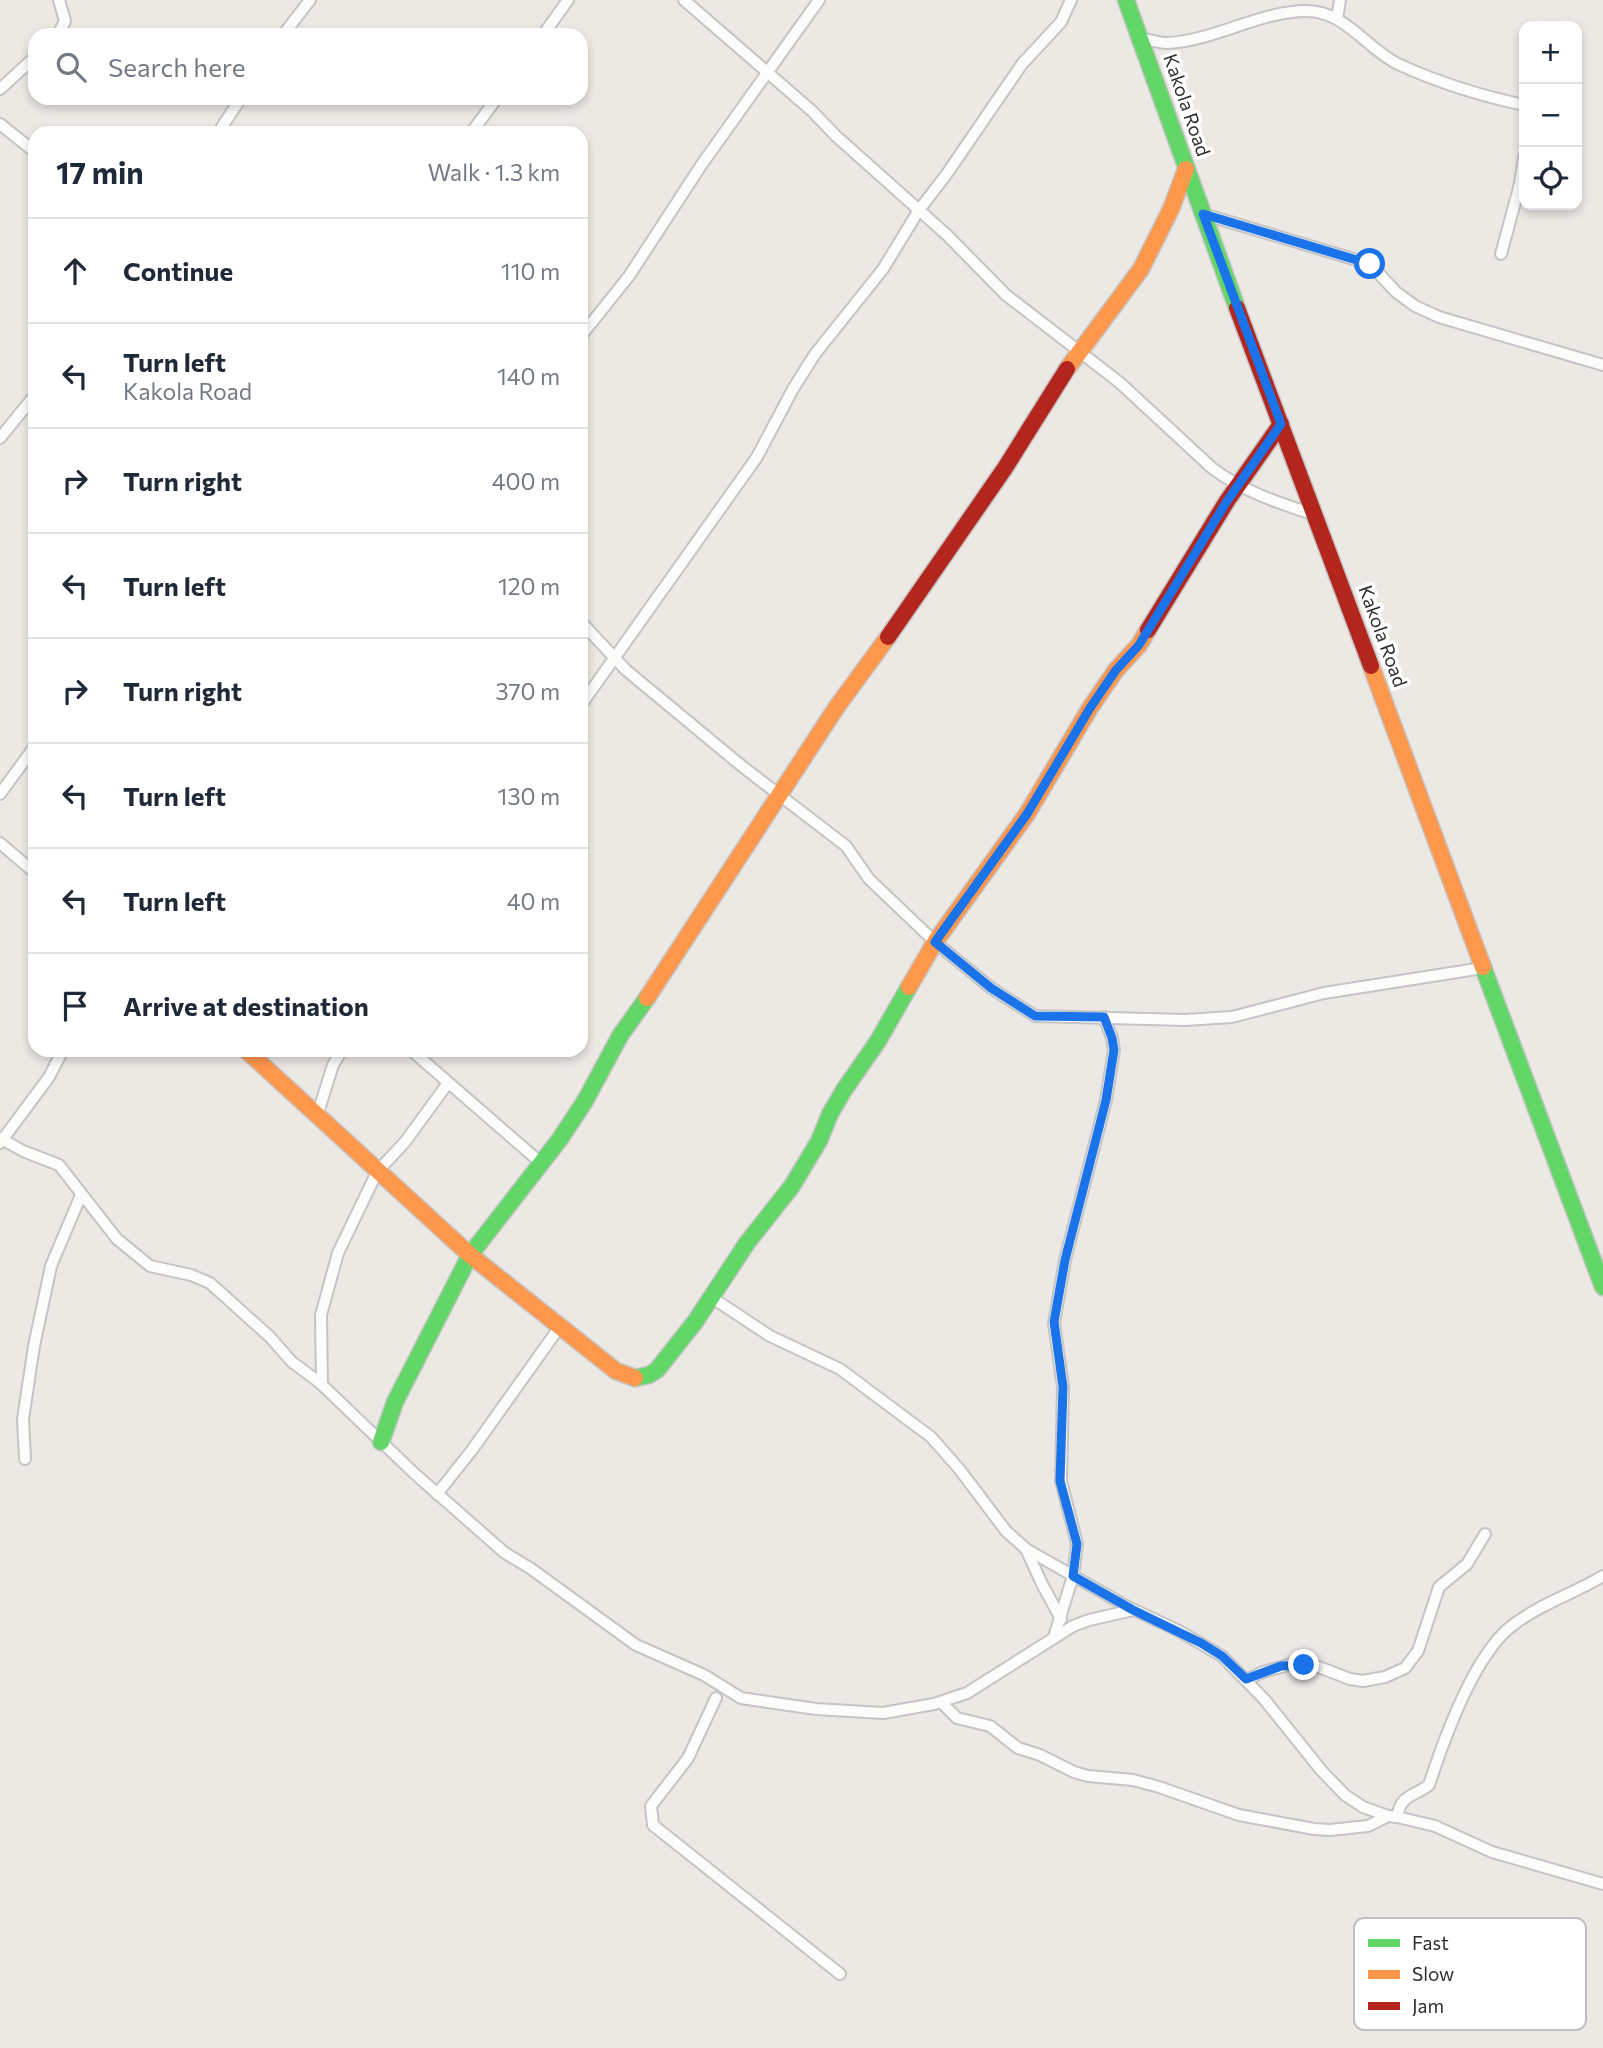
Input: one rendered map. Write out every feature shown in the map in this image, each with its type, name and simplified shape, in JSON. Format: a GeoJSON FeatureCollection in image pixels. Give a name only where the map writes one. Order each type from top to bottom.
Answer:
{"type":"FeatureCollection","features":[{"type":"Feature","properties":{"kind":"street"},"geometry":{"type":"LineString","coordinates":[[59,0],[65,21],[62,28]]}},
{"type":"Feature","properties":{"kind":"street"},"geometry":{"type":"LineString","coordinates":[[288,28],[310,0]]}},
{"type":"Feature","properties":{"kind":"street"},"geometry":{"type":"LineString","coordinates":[[548,28],[568,0]]}},
{"type":"Feature","properties":{"kind":"street"},"geometry":{"type":"LineString","coordinates":[[684,0],[947,235],[1006,295],[1130,391],[1212,468],[1238,484],[1277,502],[1315,515]]}},
{"type":"Feature","properties":{"kind":"street"},"geometry":{"type":"LineString","coordinates":[[588,327],[629,276],[766,71],[819,0]]}},
{"type":"Feature","properties":{"kind":"street"},"geometry":{"type":"LineString","coordinates":[[588,695],[764,446],[793,389],[815,354],[883,269],[919,210],[946,176],[1022,64],[1061,22],[1070,0]]}},
{"type":"Feature","properties":{"kind":"street","name":"Kakola Road"},"geometry":{"type":"LineString","coordinates":[[1126,0],[1142,38],[1186,169],[1603,1287]]}},
{"type":"Feature","properties":{"kind":"street"},"geometry":{"type":"LineString","coordinates":[[1337,19],[1340,0]]}},
{"type":"Feature","properties":{"kind":"street"},"geometry":{"type":"LineString","coordinates":[[1142,38],[1164,43],[1186,41],[1278,16],[1308,11],[1337,19],[1396,63],[1463,88],[1519,104]]}},
{"type":"Feature","properties":{"kind":"street"},"geometry":{"type":"LineString","coordinates":[[0,89],[28,63]]}},
{"type":"Feature","properties":{"kind":"street"},"geometry":{"type":"LineString","coordinates":[[223,126],[236,105]]}},
{"type":"Feature","properties":{"kind":"street"},"geometry":{"type":"LineString","coordinates":[[476,126],[491,105]]}},
{"type":"Feature","properties":{"kind":"street"},"geometry":{"type":"LineString","coordinates":[[0,124],[28,146]]}},
{"type":"Feature","properties":{"kind":"street"},"geometry":{"type":"LineString","coordinates":[[381,1443],[395,1402],[470,1255],[541,1163],[584,1101],[599,1070],[637,1009],[666,972],[836,708],[1005,468],[1079,350],[1141,269],[1171,209],[1186,169]]}},
{"type":"Feature","properties":{"kind":"street"},"geometry":{"type":"LineString","coordinates":[[1501,254],[1519,188]]}},
{"type":"Feature","properties":{"kind":"street"},"geometry":{"type":"LineString","coordinates":[[1203,214],[1370,264],[1396,292],[1415,306],[1439,317],[1603,365]]}},
{"type":"Feature","properties":{"kind":"street"},"geometry":{"type":"LineString","coordinates":[[0,438],[28,404]]}},
{"type":"Feature","properties":{"kind":"street"},"geometry":{"type":"LineString","coordinates":[[254,1057],[470,1255],[616,1371],[627,1376],[649,1375],[662,1365],[747,1242],[792,1186],[819,1141],[844,1090],[878,1041],[935,942],[1027,814],[1090,708],[1116,670],[1139,645],[1238,484],[1281,424]]}},
{"type":"Feature","properties":{"kind":"street"},"geometry":{"type":"LineString","coordinates":[[588,629],[626,670],[654,694],[846,846],[860,870],[935,942],[991,988],[1035,1016],[1185,1020],[1232,1017],[1324,993],[1483,968]]}},
{"type":"Feature","properties":{"kind":"street"},"geometry":{"type":"LineString","coordinates":[[0,794],[28,756]]}},
{"type":"Feature","properties":{"kind":"street"},"geometry":{"type":"LineString","coordinates":[[0,843],[28,867]]}},
{"type":"Feature","properties":{"kind":"street"},"geometry":{"type":"LineString","coordinates":[[1054,1637],[1073,1576],[1077,1544],[1060,1481],[1063,1387],[1054,1322],[1065,1260],[1106,1100],[1114,1050],[1104,1017]]}},
{"type":"Feature","properties":{"kind":"street"},"geometry":{"type":"LineString","coordinates":[[59,1057],[42,1086],[1,1140],[59,1165],[117,1240],[144,1263],[210,1283],[270,1337],[292,1362],[322,1385],[381,1443],[505,1553],[636,1645],[704,1675],[741,1698],[816,1710],[883,1713],[960,1696],[1073,1626],[1133,1610]]}},
{"type":"Feature","properties":{"kind":"street"},"geometry":{"type":"LineString","coordinates":[[317,1116],[338,1057]]}},
{"type":"Feature","properties":{"kind":"street"},"geometry":{"type":"LineString","coordinates":[[419,1057],[541,1163]]}},
{"type":"Feature","properties":{"kind":"street"},"geometry":{"type":"LineString","coordinates":[[322,1385],[320,1338],[325,1297],[338,1253],[377,1172],[405,1142],[448,1083]]}},
{"type":"Feature","properties":{"kind":"street"},"geometry":{"type":"LineString","coordinates":[[25,1459],[23,1419],[43,1306],[55,1254],[81,1195]]}},
{"type":"Feature","properties":{"kind":"street"},"geometry":{"type":"LineString","coordinates":[[711,1297],[770,1336],[840,1370],[931,1437],[1006,1531],[1026,1549],[1133,1610],[1222,1656],[1246,1679],[1321,1770],[1345,1795],[1363,1807],[1435,1826],[1492,1852],[1603,1884]]}},
{"type":"Feature","properties":{"kind":"street"},"geometry":{"type":"LineString","coordinates":[[437,1494],[472,1450],[561,1325]]}},
{"type":"Feature","properties":{"kind":"street"},"geometry":{"type":"LineString","coordinates":[[1246,1679],[1292,1664],[1316,1666],[1363,1681],[1399,1672],[1410,1664],[1418,1651],[1439,1587],[1467,1564],[1485,1534]]}},
{"type":"Feature","properties":{"kind":"street"},"geometry":{"type":"LineString","coordinates":[[1026,1549],[1041,1584],[1061,1619]]}},
{"type":"Feature","properties":{"kind":"street"},"geometry":{"type":"LineString","coordinates":[[941,1702],[957,1718],[990,1726],[1018,1748],[1040,1755],[1066,1770],[1088,1776],[1133,1780],[1239,1815],[1330,1830],[1368,1826],[1392,1816],[1406,1797],[1429,1785],[1474,1675],[1499,1637],[1555,1598],[1603,1576]]}},
{"type":"Feature","properties":{"kind":"street"},"geometry":{"type":"LineString","coordinates":[[716,1698],[688,1758],[650,1806],[653,1825],[839,1975]]}},
{"type":"Feature","properties":{"kind":"traffic: fast"},"geometry":{"type":"LineString","coordinates":[[1126,0],[1237,308]]}},
{"type":"Feature","properties":{"kind":"traffic: fast"},"geometry":{"type":"LineString","coordinates":[[1483,967],[1603,1287]]}},
{"type":"Feature","properties":{"kind":"traffic: fast"},"geometry":{"type":"LineString","coordinates":[[635,1378],[657,1370],[695,1322],[747,1243],[792,1186],[819,1141],[844,1090],[878,1041],[909,987]]}},
{"type":"Feature","properties":{"kind":"traffic: fast"},"geometry":{"type":"LineString","coordinates":[[381,1442],[395,1402],[470,1255],[560,1139],[585,1101],[620,1036],[647,998]]}},
{"type":"Feature","properties":{"kind":"traffic: slow"},"geometry":{"type":"LineString","coordinates":[[1067,369],[1141,269],[1171,209],[1186,169]]}},
{"type":"Feature","properties":{"kind":"traffic: slow"},"geometry":{"type":"LineString","coordinates":[[909,987],[935,942],[1027,814],[1090,708],[1148,630]]}},
{"type":"Feature","properties":{"kind":"traffic: slow"},"geometry":{"type":"LineString","coordinates":[[647,998],[836,708],[888,637]]}},
{"type":"Feature","properties":{"kind":"traffic: slow"},"geometry":{"type":"LineString","coordinates":[[1371,666],[1483,967]]}},
{"type":"Feature","properties":{"kind":"traffic: slow"},"geometry":{"type":"LineString","coordinates":[[254,1057],[470,1255],[616,1371],[635,1378]]}},
{"type":"Feature","properties":{"kind":"traffic: jam"},"geometry":{"type":"LineString","coordinates":[[1237,308],[1371,666]]}},
{"type":"Feature","properties":{"kind":"traffic: jam"},"geometry":{"type":"LineString","coordinates":[[888,637],[1005,468],[1067,369]]}},
{"type":"Feature","properties":{"kind":"traffic: jam"},"geometry":{"type":"LineString","coordinates":[[1148,630],[1227,501],[1281,424]]}},
{"type":"Feature","properties":{"kind":"route"},"geometry":{"type":"LineString","coordinates":[[1304,1665],[1281,1666],[1246,1679],[1222,1656],[1201,1643],[1133,1610],[1073,1576],[1077,1544],[1060,1481],[1063,1387],[1054,1322],[1065,1260],[1106,1100],[1114,1043],[1104,1017],[1035,1016],[991,988],[935,942],[1027,814],[1101,691],[1139,645],[1227,501],[1281,424],[1203,214],[1370,264]]}}]}
